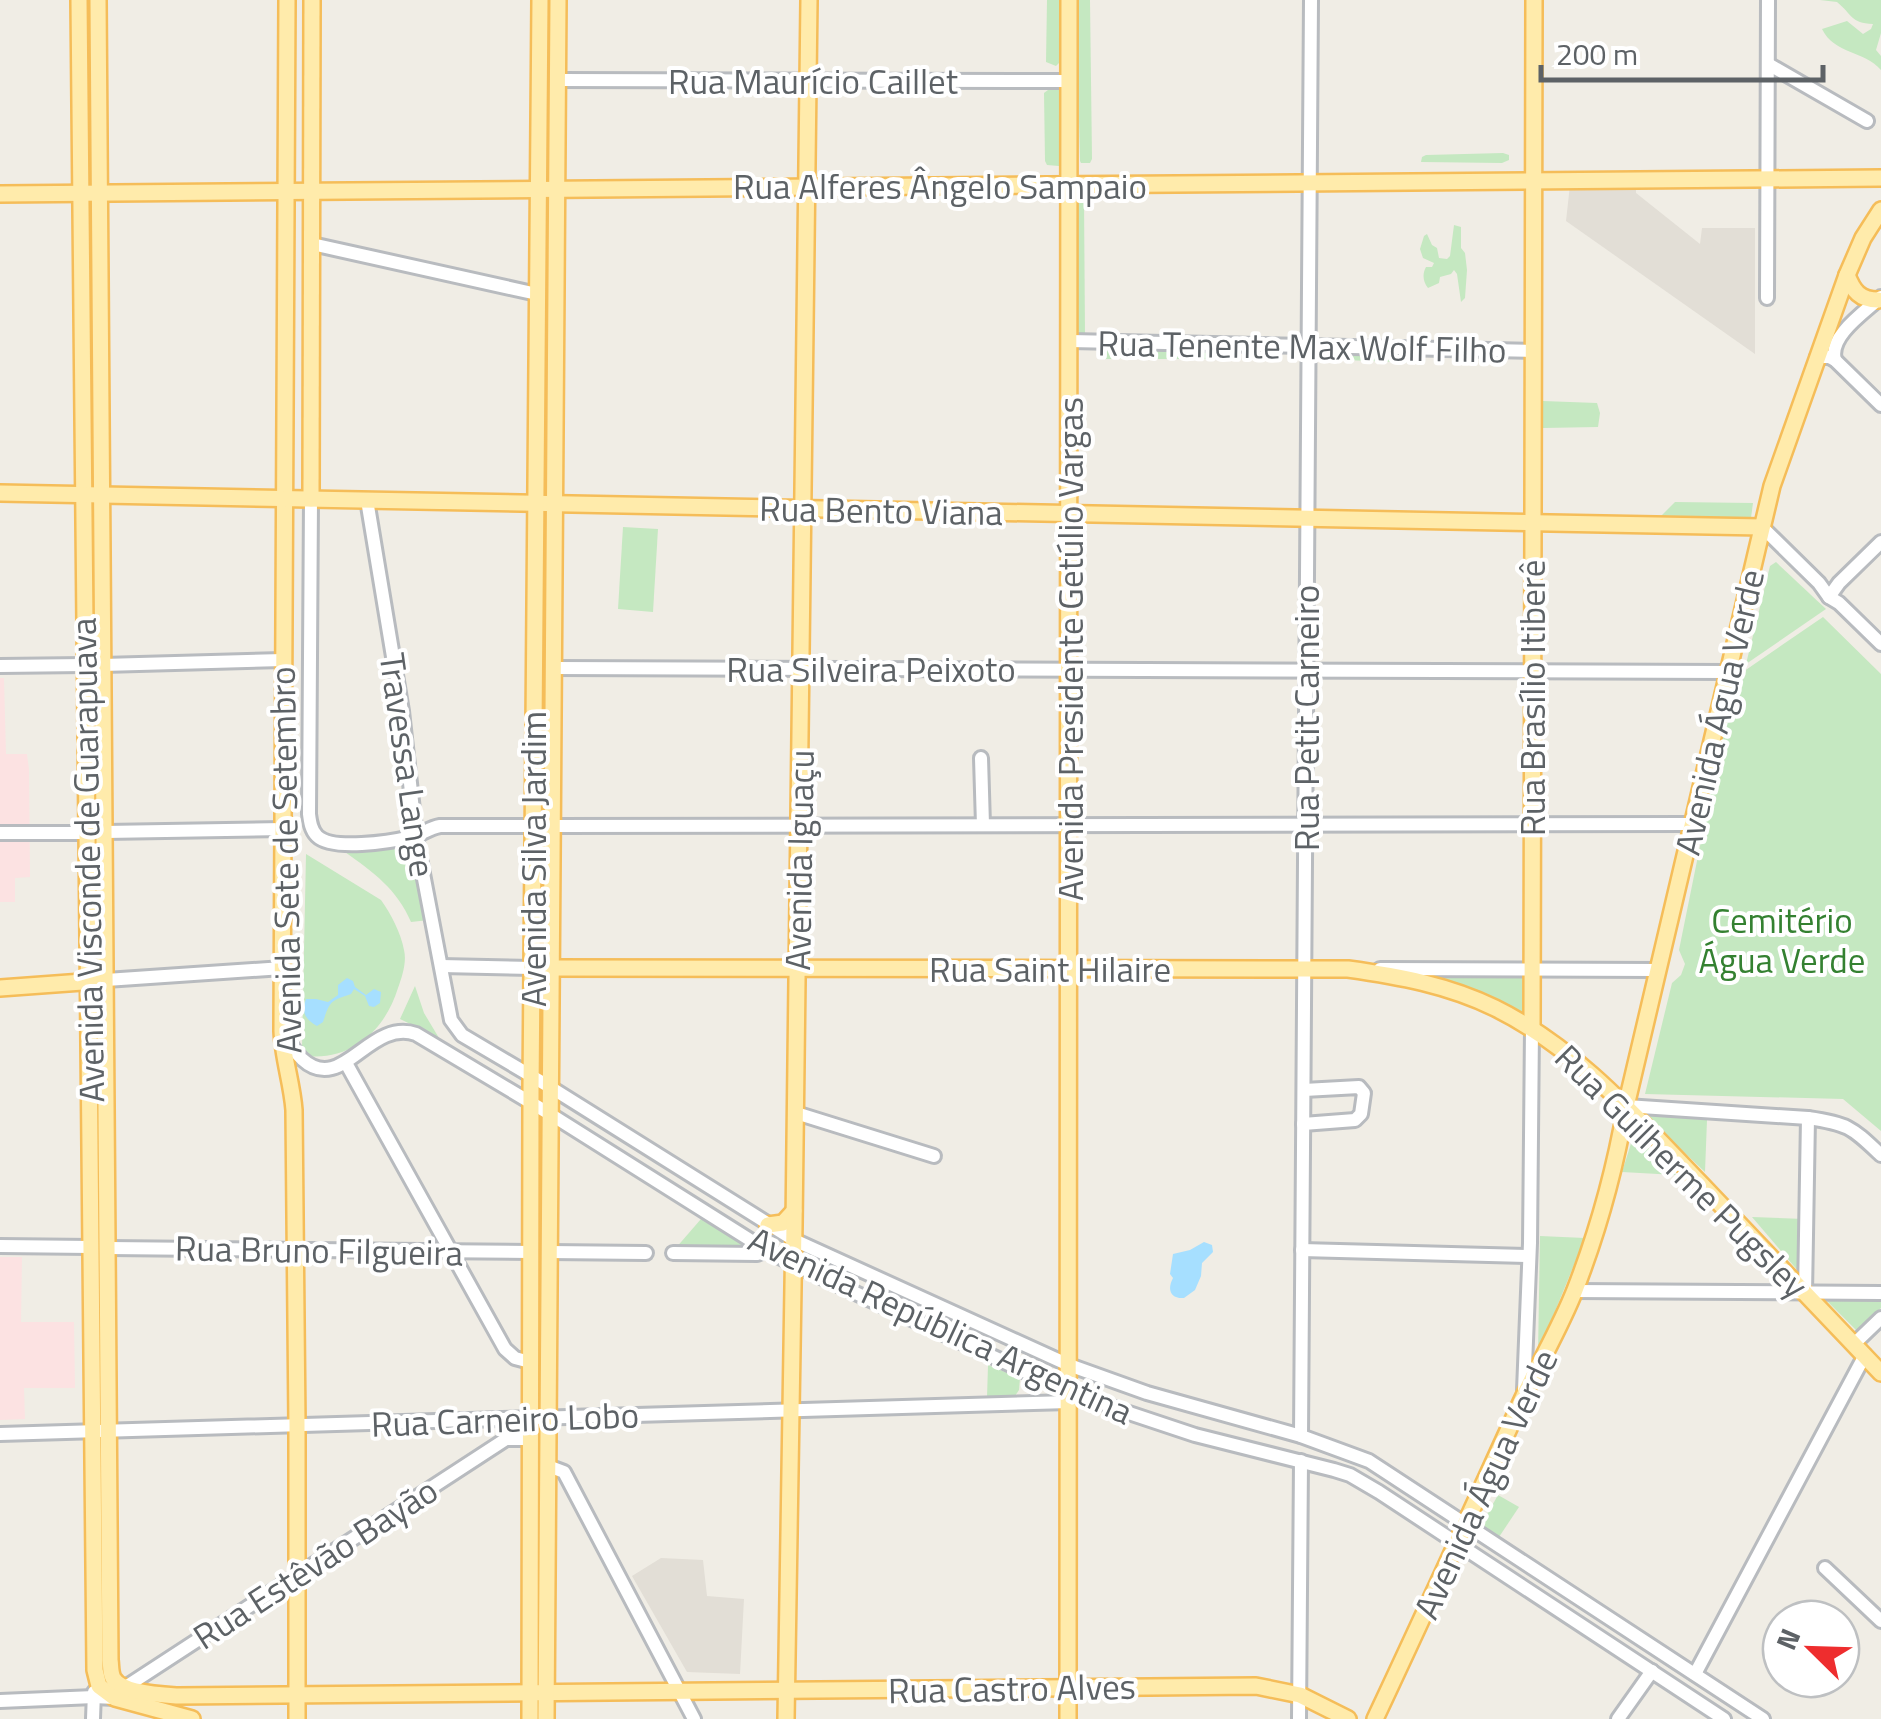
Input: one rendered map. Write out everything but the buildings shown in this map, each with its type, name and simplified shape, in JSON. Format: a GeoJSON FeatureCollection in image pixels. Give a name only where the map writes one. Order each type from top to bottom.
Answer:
{"type":"FeatureCollection","features":[{"type":"Feature","properties":{"kind":"main road","name":"Avenida Visconde de Guarapuava"},"geometry":{"type":"LineString","coordinates":[[79,0],[94,1660]]}},
{"type":"Feature","properties":{"kind":"main road","name":"Avenida Visconde de Guarapuava"},"geometry":{"type":"LineString","coordinates":[[98,0],[111,1670],[119,1693]]}},
{"type":"Feature","properties":{"kind":"main road","name":"Avenida Sete de Setembro"},"geometry":{"type":"LineString","coordinates":[[287,0],[282,1031],[294,1110],[297,1719]]}},
{"type":"Feature","properties":{"kind":"main road","name":"Avenida Sete de Setembro"},"geometry":{"type":"LineString","coordinates":[[311,499],[312,0]]}},
{"type":"Feature","properties":{"kind":"main road","name":"Avenida Silva Jardim"},"geometry":{"type":"LineString","coordinates":[[530,1719],[530,1438],[522,1418],[530,1362],[540,0]]}},
{"type":"Feature","properties":{"kind":"main road","name":"Avenida Silva Jardim"},"geometry":{"type":"LineString","coordinates":[[546,1719],[558,0]]}},
{"type":"Feature","properties":{"kind":"main road","name":"Avenida Iguaçu"},"geometry":{"type":"LineString","coordinates":[[786,1719],[809,0]]}},
{"type":"Feature","properties":{"kind":"main road","name":"Avenida Presidente Getúlio Vargas"},"geometry":{"type":"LineString","coordinates":[[1068,1719],[1070,0]]}},
{"type":"Feature","properties":{"kind":"main road","name":"Rua Brasílio Itiberê"},"geometry":{"type":"LineString","coordinates":[[1532,1028],[1534,0]]}},
{"type":"Feature","properties":{"kind":"main road"},"geometry":{"type":"LineString","coordinates":[[540,37],[558,60]]}},
{"type":"Feature","properties":{"kind":"main road"},"geometry":{"type":"LineString","coordinates":[[80,100],[99,115]]}},
{"type":"Feature","properties":{"kind":"main road","name":"Rua Alferes Ângelo Sampaio"},"geometry":{"type":"LineString","coordinates":[[0,194],[1881,178]]}},
{"type":"Feature","properties":{"kind":"main road","name":"Avenida Água Verde"},"geometry":{"type":"LineString","coordinates":[[1375,1719],[1574,1291],[1605,1198],[1777,471],[1846,275],[1881,210]]}},
{"type":"Feature","properties":{"kind":"main road"},"geometry":{"type":"LineString","coordinates":[[1846,275],[1860,296],[1880,298]]}},
{"type":"Feature","properties":{"kind":"main road"},"geometry":{"type":"LineString","coordinates":[[537,386],[555,373]]}},
{"type":"Feature","properties":{"kind":"main road"},"geometry":{"type":"LineString","coordinates":[[83,410],[101,384]]}},
{"type":"Feature","properties":{"kind":"main road","name":"Rua Bento Viana"},"geometry":{"type":"LineString","coordinates":[[0,493],[1762,527]]}},
{"type":"Feature","properties":{"kind":"main road"},"geometry":{"type":"LineString","coordinates":[[535,593],[554,631]]}},
{"type":"Feature","properties":{"kind":"main road"},"geometry":{"type":"LineString","coordinates":[[85,634],[103,615]]}},
{"type":"Feature","properties":{"kind":"main road"},"geometry":{"type":"LineString","coordinates":[[534,718],[553,695]]}},
{"type":"Feature","properties":{"kind":"main road"},"geometry":{"type":"LineString","coordinates":[[86,734],[104,757]]}},
{"type":"Feature","properties":{"kind":"main road"},"geometry":{"type":"LineString","coordinates":[[88,916],[105,885]]}},
{"type":"Feature","properties":{"kind":"main road","name":"Rua Saint Hilaire"},"geometry":{"type":"LineString","coordinates":[[532,968],[1348,969]]}},
{"type":"Feature","properties":{"kind":"main road","name":"Rua Guilherme Pugsley"},"geometry":{"type":"LineString","coordinates":[[1348,969],[1416,980],[1492,1006],[1572,1056],[1626,1106],[1881,1373]]}},
{"type":"Feature","properties":{"kind":"main road"},"geometry":{"type":"LineString","coordinates":[[0,988],[106,980]]}},
{"type":"Feature","properties":{"kind":"main road"},"geometry":{"type":"LineString","coordinates":[[531,1166],[550,1143]]}},
{"type":"Feature","properties":{"kind":"main road"},"geometry":{"type":"LineString","coordinates":[[768,1225],[783,1223],[794,1211]]}},
{"type":"Feature","properties":{"kind":"main road"},"geometry":{"type":"LineString","coordinates":[[92,1385],[109,1358]]}},
{"type":"Feature","properties":{"kind":"main road"},"geometry":{"type":"LineString","coordinates":[[94,1660],[99,1686],[192,1719]]}},
{"type":"Feature","properties":{"kind":"main road","name":"Rua Castro Alves"},"geometry":{"type":"LineString","coordinates":[[119,1693],[178,1696],[1256,1686],[1300,1695],[1348,1719]]}},
{"type":"Feature","properties":{"kind":"street","name":"Rua Petit Carneiro"},"geometry":{"type":"LineString","coordinates":[[1301,1436],[1311,0]]}},
{"type":"Feature","properties":{"kind":"street"},"geometry":{"type":"LineString","coordinates":[[1768,0],[1768,298]]}},
{"type":"Feature","properties":{"kind":"street"},"geometry":{"type":"LineString","coordinates":[[1768,64],[1867,121]]}},
{"type":"Feature","properties":{"kind":"street","name":"Rua Maurício Caillet"},"geometry":{"type":"LineString","coordinates":[[558,80],[1070,82]]}},
{"type":"Feature","properties":{"kind":"street"},"geometry":{"type":"LineString","coordinates":[[312,244],[538,294]]}},
{"type":"Feature","properties":{"kind":"street"},"geometry":{"type":"LineString","coordinates":[[1835,360],[1833,351],[1838,338],[1880,298]]}},
{"type":"Feature","properties":{"kind":"street","name":"Rua Tenente Max Wolf Filho"},"geometry":{"type":"LineString","coordinates":[[1070,341],[1533,352]]}},
{"type":"Feature","properties":{"kind":"street"},"geometry":{"type":"LineString","coordinates":[[1817,357],[1835,360],[1881,405]]}},
{"type":"Feature","properties":{"kind":"street","name":"Avenida Sete de Setembro"},"geometry":{"type":"LineString","coordinates":[[311,499],[308,814],[314,834],[334,844],[416,837]]}},
{"type":"Feature","properties":{"kind":"street","name":"Travessa Lange"},"geometry":{"type":"LineString","coordinates":[[367,500],[402,711],[416,837],[455,1028]]}},
{"type":"Feature","properties":{"kind":"street"},"geometry":{"type":"LineString","coordinates":[[1762,527],[1881,644]]}},
{"type":"Feature","properties":{"kind":"street"},"geometry":{"type":"LineString","coordinates":[[1829,596],[1881,542]]}},
{"type":"Feature","properties":{"kind":"street"},"geometry":{"type":"LineString","coordinates":[[104,665],[283,660]]}},
{"type":"Feature","properties":{"kind":"street"},"geometry":{"type":"LineString","coordinates":[[0,666],[85,665]]}},
{"type":"Feature","properties":{"kind":"street","name":"Rua Silveira Peixoto"},"geometry":{"type":"LineString","coordinates":[[553,668],[1728,672]]}},
{"type":"Feature","properties":{"kind":"street"},"geometry":{"type":"LineString","coordinates":[[982,758],[983,825]]}},
{"type":"Feature","properties":{"kind":"street"},"geometry":{"type":"LineString","coordinates":[[552,826],[1692,824]]}},
{"type":"Feature","properties":{"kind":"street"},"geometry":{"type":"LineString","coordinates":[[416,837],[427,828],[440,826],[533,826]]}},
{"type":"Feature","properties":{"kind":"street"},"geometry":{"type":"LineString","coordinates":[[105,832],[283,830]]}},
{"type":"Feature","properties":{"kind":"street"},"geometry":{"type":"LineString","coordinates":[[0,833],[87,833]]}},
{"type":"Feature","properties":{"kind":"street","name":"Rua Saint Hilaire"},"geometry":{"type":"LineString","coordinates":[[441,966],[532,968]]}},
{"type":"Feature","properties":{"kind":"street"},"geometry":{"type":"LineString","coordinates":[[106,980],[283,968]]}},
{"type":"Feature","properties":{"kind":"street","name":"Rua Saint Hilaire"},"geometry":{"type":"LineString","coordinates":[[1348,969],[1658,970]]}},
{"type":"Feature","properties":{"kind":"street","name":"Avenida República Argentina"},"geometry":{"type":"LineString","coordinates":[[455,1028],[794,1240],[1069,1365],[1138,1390],[1301,1436],[1368,1461],[1763,1719]]}},
{"type":"Feature","properties":{"kind":"street","name":"Rua Brasílio Itiberê"},"geometry":{"type":"LineString","coordinates":[[1523,1397],[1532,1028]]}},
{"type":"Feature","properties":{"kind":"street","name":"Avenida República Argentina"},"geometry":{"type":"LineString","coordinates":[[346,1062],[377,1039],[398,1030],[416,1034],[766,1250],[1069,1396],[1350,1475],[1724,1719]]}},
{"type":"Feature","properties":{"kind":"street"},"geometry":{"type":"LineString","coordinates":[[282,1031],[308,1064],[326,1068],[346,1062],[505,1349],[514,1358],[530,1362]]}},
{"type":"Feature","properties":{"kind":"street"},"geometry":{"type":"LineString","coordinates":[[1303,1124],[1355,1120],[1361,1114],[1364,1093],[1358,1087],[1304,1090]]}},
{"type":"Feature","properties":{"kind":"street"},"geometry":{"type":"LineString","coordinates":[[1626,1106],[1808,1118],[1848,1126],[1881,1155]]}},
{"type":"Feature","properties":{"kind":"street"},"geometry":{"type":"LineString","coordinates":[[796,1113],[934,1156]]}},
{"type":"Feature","properties":{"kind":"street"},"geometry":{"type":"LineString","coordinates":[[1806,1294],[1808,1118]]}},
{"type":"Feature","properties":{"kind":"street"},"geometry":{"type":"LineString","coordinates":[[0,1246],[90,1247]]}},
{"type":"Feature","properties":{"kind":"street","name":"Rua Bruno Filgueira"},"geometry":{"type":"LineString","coordinates":[[108,1248],[531,1252]]}},
{"type":"Feature","properties":{"kind":"street"},"geometry":{"type":"LineString","coordinates":[[673,1253],[757,1254],[766,1250]]}},
{"type":"Feature","properties":{"kind":"street"},"geometry":{"type":"LineString","coordinates":[[1302,1250],[1529,1256]]}},
{"type":"Feature","properties":{"kind":"street"},"geometry":{"type":"LineString","coordinates":[[549,1252],[646,1253]]}},
{"type":"Feature","properties":{"kind":"street"},"geometry":{"type":"LineString","coordinates":[[1574,1291],[1881,1294]]}},
{"type":"Feature","properties":{"kind":"street"},"geometry":{"type":"LineString","coordinates":[[1695,1674],[1859,1350],[1881,1318]]}},
{"type":"Feature","properties":{"kind":"street"},"geometry":{"type":"LineString","coordinates":[[1011,1404],[1028,1388],[1026,1372]]}},
{"type":"Feature","properties":{"kind":"street","name":"Rua Carneiro Lobo"},"geometry":{"type":"LineString","coordinates":[[0,1434],[1011,1404],[1069,1396]]}},
{"type":"Feature","properties":{"kind":"street"},"geometry":{"type":"LineString","coordinates":[[506,1440],[522,1418]]}},
{"type":"Feature","properties":{"kind":"street","name":"Rua Estêvão Bayão"},"geometry":{"type":"LineString","coordinates":[[119,1693],[506,1440],[530,1438]]}},
{"type":"Feature","properties":{"kind":"street"},"geometry":{"type":"LineString","coordinates":[[1300,1719],[1301,1461]]}},
{"type":"Feature","properties":{"kind":"street"},"geometry":{"type":"LineString","coordinates":[[548,1466],[564,1472],[694,1719]]}},
{"type":"Feature","properties":{"kind":"street"},"geometry":{"type":"LineString","coordinates":[[1826,1568],[1881,1621]]}},
{"type":"Feature","properties":{"kind":"street","name":"Avenida Visconde de Guarapuava"},"geometry":{"type":"LineString","coordinates":[[93,1719],[94,1660]]}},
{"type":"Feature","properties":{"kind":"street"},"geometry":{"type":"LineString","coordinates":[[1618,1719],[1652,1671]]}},
{"type":"Feature","properties":{"kind":"street"},"geometry":{"type":"LineString","coordinates":[[0,1700],[119,1693]]}},
{"type":"Feature","properties":{"kind":"shaded area"},"geometry":{"type":"Polygon","coordinates":[[[1636,184],[1636,193],[1700,244],[1702,228],[1755,228],[1755,354],[1566,221],[1570,185],[1636,184]]]}},
{"type":"Feature","properties":{"kind":"shaded area"},"geometry":{"type":"Polygon","coordinates":[[[0,678],[4,678],[6,754],[27,754],[29,769],[30,877],[15,878],[15,902],[0,902],[0,678]]]}},
{"type":"Feature","properties":{"kind":"shaded area"},"geometry":{"type":"Polygon","coordinates":[[[0,1257],[22,1257],[21,1322],[74,1322],[75,1388],[24,1388],[25,1419],[0,1420],[0,1257]]]}},
{"type":"Feature","properties":{"kind":"shaded area"},"geometry":{"type":"Polygon","coordinates":[[[661,1558],[703,1560],[707,1596],[744,1599],[740,1674],[687,1672],[632,1576],[661,1558]]]}},
{"type":"Feature","properties":{"kind":"green space"},"geometry":{"type":"Polygon","coordinates":[[[1047,0],[1060,0],[1056,66],[1046,62],[1047,0]]]}},
{"type":"Feature","properties":{"kind":"green space"},"geometry":{"type":"Polygon","coordinates":[[[1076,0],[1090,0],[1090,163],[1080,161],[1076,0]]]}},
{"type":"Feature","properties":{"kind":"green space"},"geometry":{"type":"Polygon","coordinates":[[[1820,0],[1881,0],[1881,33],[1876,50],[1881,56],[1881,70],[1834,43],[1822,29],[1847,21],[1863,34],[1873,24],[1856,20],[1837,2],[1820,0]]]}},
{"type":"Feature","properties":{"kind":"green space"},"geometry":{"type":"Polygon","coordinates":[[[1052,87],[1059,88],[1061,93],[1059,166],[1047,165],[1045,161],[1044,93],[1052,87]]]}},
{"type":"Feature","properties":{"kind":"green space"},"geometry":{"type":"Polygon","coordinates":[[[1426,155],[1509,155],[1509,160],[1502,163],[1421,162],[1426,155]]]}},
{"type":"Feature","properties":{"kind":"green space"},"geometry":{"type":"Polygon","coordinates":[[[1078,193],[1084,196],[1082,336],[1077,330],[1078,193]]]}},
{"type":"Feature","properties":{"kind":"green space"},"geometry":{"type":"Polygon","coordinates":[[[1454,225],[1461,227],[1467,270],[1465,298],[1461,302],[1454,270],[1428,288],[1424,272],[1434,263],[1423,258],[1420,249],[1427,234],[1439,258],[1447,259],[1454,225]]]}},
{"type":"Feature","properties":{"kind":"green space"},"geometry":{"type":"Polygon","coordinates":[[[1103,349],[1218,351],[1213,359],[1103,359],[1103,349]]]}},
{"type":"Feature","properties":{"kind":"green space"},"geometry":{"type":"Polygon","coordinates":[[[1319,352],[1423,358],[1420,363],[1319,359],[1319,352]]]}},
{"type":"Feature","properties":{"kind":"green space"},"geometry":{"type":"Polygon","coordinates":[[[1543,401],[1597,403],[1598,427],[1543,428],[1543,401]]]}},
{"type":"Feature","properties":{"kind":"green space"},"geometry":{"type":"Polygon","coordinates":[[[1675,502],[1753,503],[1751,518],[1659,518],[1675,502]]]}},
{"type":"Feature","properties":{"kind":"green space"},"geometry":{"type":"Polygon","coordinates":[[[623,527],[658,529],[653,612],[618,609],[623,527]]]}},
{"type":"Feature","properties":{"kind":"green space"},"geometry":{"type":"Polygon","coordinates":[[[1776,562],[1826,609],[1746,664],[1770,566],[1776,562]]]}},
{"type":"Feature","properties":{"kind":"green space","name":"Cemitério Água Verde"},"geometry":{"type":"Polygon","coordinates":[[[1823,617],[1881,674],[1881,1131],[1843,1099],[1645,1094],[1672,983],[1685,964],[1679,950],[1734,678],[1823,617]]]}},
{"type":"Feature","properties":{"kind":"green space"},"geometry":{"type":"Polygon","coordinates":[[[409,845],[429,920],[411,922],[391,891],[345,852],[409,845]]]}},
{"type":"Feature","properties":{"kind":"green space"},"geometry":{"type":"Polygon","coordinates":[[[306,854],[381,900],[398,930],[405,955],[385,1017],[352,1048],[323,1056],[306,1056],[302,1047],[306,854]]]}},
{"type":"Feature","properties":{"kind":"green space"},"geometry":{"type":"Polygon","coordinates":[[[1422,974],[1522,974],[1522,1013],[1473,990],[1422,974]]]}},
{"type":"Feature","properties":{"kind":"green space"},"geometry":{"type":"Polygon","coordinates":[[[415,986],[424,1013],[439,1038],[400,1019],[415,986]]]}},
{"type":"Feature","properties":{"kind":"green space"},"geometry":{"type":"Polygon","coordinates":[[[1645,1115],[1707,1120],[1705,1172],[1645,1115]]]}},
{"type":"Feature","properties":{"kind":"green space"},"geometry":{"type":"Polygon","coordinates":[[[1634,1134],[1676,1175],[1622,1172],[1634,1134]]]}},
{"type":"Feature","properties":{"kind":"green space"},"geometry":{"type":"Polygon","coordinates":[[[1752,1217],[1804,1219],[1805,1279],[1752,1217]]]}},
{"type":"Feature","properties":{"kind":"green space"},"geometry":{"type":"Polygon","coordinates":[[[701,1219],[751,1248],[675,1249],[701,1219]]]}},
{"type":"Feature","properties":{"kind":"green space"},"geometry":{"type":"Polygon","coordinates":[[[1540,1236],[1585,1238],[1538,1353],[1540,1236]]]}},
{"type":"Feature","properties":{"kind":"green space"},"geometry":{"type":"Polygon","coordinates":[[[1881,1297],[1881,1308],[1858,1332],[1824,1298],[1881,1297]]]}},
{"type":"Feature","properties":{"kind":"green space"},"geometry":{"type":"Polygon","coordinates":[[[988,1365],[1020,1378],[1015,1396],[987,1397],[988,1365]]]}},
{"type":"Feature","properties":{"kind":"green space"},"geometry":{"type":"Polygon","coordinates":[[[1498,1495],[1519,1507],[1499,1537],[1481,1525],[1498,1495]]]}},
{"type":"Feature","properties":{"kind":"water"},"geometry":{"type":"Polygon","coordinates":[[[347,978],[366,995],[374,989],[381,992],[380,1003],[369,1006],[365,996],[354,989],[332,1003],[323,1022],[317,1026],[310,1021],[304,1011],[306,999],[328,1002],[338,995],[338,985],[347,978]]]}},
{"type":"Feature","properties":{"kind":"water"},"geometry":{"type":"Polygon","coordinates":[[[1204,1242],[1212,1245],[1213,1252],[1202,1263],[1195,1290],[1184,1298],[1176,1297],[1170,1289],[1173,1254],[1204,1242]]]}}]}
